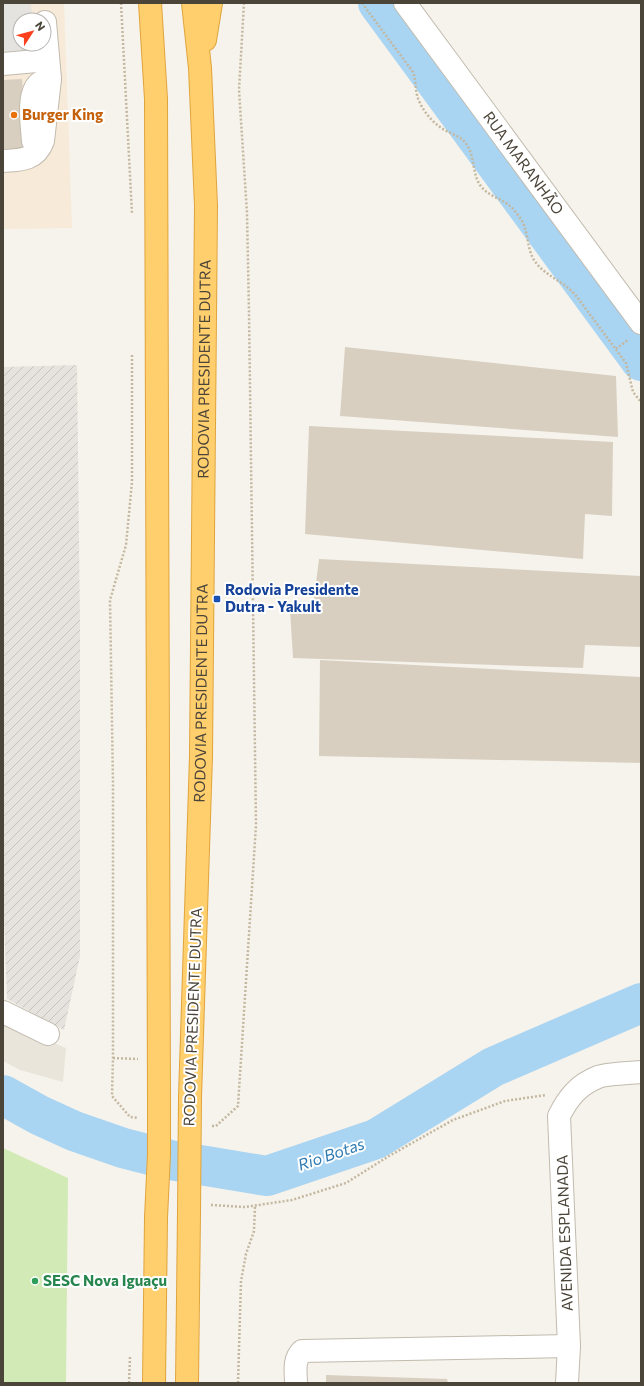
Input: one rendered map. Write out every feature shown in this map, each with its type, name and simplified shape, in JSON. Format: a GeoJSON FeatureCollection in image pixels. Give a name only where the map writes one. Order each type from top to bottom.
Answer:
{"type":"FeatureCollection","features":[{"type":"Feature","properties":{"kind":"highway","name":"RODOVIA PRESIDENTE DUTRA"},"geometry":{"type":"LineString","coordinates":[[150,3],[156,100],[159,1101],[154,1383]]}},
{"type":"Feature","properties":{"kind":"highway","name":"RODOVIA PRESIDENTE DUTRA"},"geometry":{"type":"LineString","coordinates":[[187,1383],[196,1209],[190,1097],[201,756],[206,230],[200,68],[193,3]]}},
{"type":"Feature","properties":{"kind":"highway"},"geometry":{"type":"LineString","coordinates":[[200,68],[211,3]]}},
{"type":"Feature","properties":{"kind":"street","name":"RUA MARANHÃO"},"geometry":{"type":"LineString","coordinates":[[405,3],[641,322]]}},
{"type":"Feature","properties":{"kind":"street"},"geometry":{"type":"LineString","coordinates":[[3,161],[21,160],[29,157],[39,149],[43,141],[49,70],[48,52]]}},
{"type":"Feature","properties":{"kind":"street"},"geometry":{"type":"LineString","coordinates":[[3,64],[49,70]]}},
{"type":"Feature","properties":{"kind":"street"},"geometry":{"type":"LineString","coordinates":[[3,1012],[48,1034]]}},
{"type":"Feature","properties":{"kind":"street","name":"AVENIDA ESPLANADA"},"geometry":{"type":"LineString","coordinates":[[567,1383],[569,1346],[560,1116],[567,1101],[578,1089],[598,1076],[641,1072]]}},
{"type":"Feature","properties":{"kind":"street"},"geometry":{"type":"LineString","coordinates":[[296,1383],[296,1360],[302,1351],[569,1346]]}},
{"type":"Feature","properties":{"kind":"path"},"geometry":{"type":"LineString","coordinates":[[121,3],[132,221]]}},
{"type":"Feature","properties":{"kind":"path"},"geometry":{"type":"LineString","coordinates":[[208,1125],[216,1126],[238,1106],[256,825],[249,290],[247,213],[239,90],[244,3]]}},
{"type":"Feature","properties":{"kind":"path"},"geometry":{"type":"LineString","coordinates":[[362,3],[413,72],[417,95],[425,112],[440,127],[458,136],[465,142],[472,154],[475,174],[480,185],[491,196],[509,205],[518,215],[524,226],[534,259],[546,274],[573,292],[616,349],[627,366],[633,392],[641,402]]}},
{"type":"Feature","properties":{"kind":"path"},"geometry":{"type":"LineString","coordinates":[[616,349],[620,346]]}},
{"type":"Feature","properties":{"kind":"path"},"geometry":{"type":"LineString","coordinates":[[132,348],[132,482],[126,545],[110,600],[114,784],[114,1058],[112,1096],[130,1117],[145,1118]]}},
{"type":"Feature","properties":{"kind":"path"},"geometry":{"type":"LineString","coordinates":[[114,1058],[142,1060]]}},
{"type":"Feature","properties":{"kind":"path"},"geometry":{"type":"LineString","coordinates":[[196,1209],[245,1207],[292,1200],[346,1183],[389,1156],[453,1120],[505,1101],[578,1089]]}},
{"type":"Feature","properties":{"kind":"path"},"geometry":{"type":"LineString","coordinates":[[238,1383],[242,1280],[246,1254],[254,1231],[255,1206]]}},
{"type":"Feature","properties":{"kind":"shaded area"},"geometry":{"type":"Polygon","coordinates":[[[3,3],[64,3],[72,228],[3,229],[3,3]]]}},
{"type":"Feature","properties":{"kind":"shaded area"},"geometry":{"type":"Polygon","coordinates":[[[31,3],[32,12],[12,12],[12,51],[3,52],[3,4],[31,3]]]}},
{"type":"Feature","properties":{"kind":"shaded area"},"geometry":{"type":"Polygon","coordinates":[[[77,365],[80,625],[80,956],[64,1030],[7,999],[3,892],[3,367],[77,365]]]}},
{"type":"Feature","properties":{"kind":"shaded area"},"geometry":{"type":"Polygon","coordinates":[[[3,1022],[66,1048],[63,1082],[20,1070],[3,1061],[3,1022]]]}},
{"type":"Feature","properties":{"kind":"green space","name":"SESC Nova Iguaçu"},"geometry":{"type":"Polygon","coordinates":[[[3,1148],[68,1178],[66,1383],[3,1383],[3,1148]]]}},
{"type":"Feature","properties":{"kind":"building","name":"Burger King"},"geometry":{"type":"Polygon","coordinates":[[[22,79],[27,150],[3,151],[3,80],[22,79]]]}},
{"type":"Feature","properties":{"kind":"building"},"geometry":{"type":"Polygon","coordinates":[[[345,347],[616,376],[618,437],[340,416],[345,347]]]}},
{"type":"Feature","properties":{"kind":"building"},"geometry":{"type":"Polygon","coordinates":[[[309,426],[613,442],[612,516],[585,514],[583,559],[305,534],[309,426]]]}},
{"type":"Feature","properties":{"kind":"building"},"geometry":{"type":"Polygon","coordinates":[[[319,559],[641,576],[641,647],[585,645],[583,668],[293,658],[290,610],[313,607],[319,559]]]}},
{"type":"Feature","properties":{"kind":"building"},"geometry":{"type":"Polygon","coordinates":[[[320,660],[641,677],[641,763],[319,756],[320,660]]]}},
{"type":"Feature","properties":{"kind":"building"},"geometry":{"type":"Polygon","coordinates":[[[326,1375],[447,1379],[448,1383],[326,1383],[326,1375]]]}},
{"type":"Feature","properties":{"kind":"waterway"},"geometry":{"type":"LineString","coordinates":[[378,3],[641,361]]}},
{"type":"Feature","properties":{"kind":"waterway","name":"Rio Botas"},"geometry":{"type":"LineString","coordinates":[[3,1095],[39,1115],[74,1131],[123,1148],[170,1160],[267,1176],[376,1139],[493,1067],[641,1003]]}},
{"type":"Feature","properties":{"kind":"place","name":"Burger King"},"geometry":{"type":"Point","coordinates":[14,115]}},
{"type":"Feature","properties":{"kind":"place","name":"Rodovia Presidente Dutra - Yakult"},"geometry":{"type":"Point","coordinates":[217,599]}},
{"type":"Feature","properties":{"kind":"place","name":"SESC Nova Iguaçu"},"geometry":{"type":"Point","coordinates":[35,1281]}}]}
